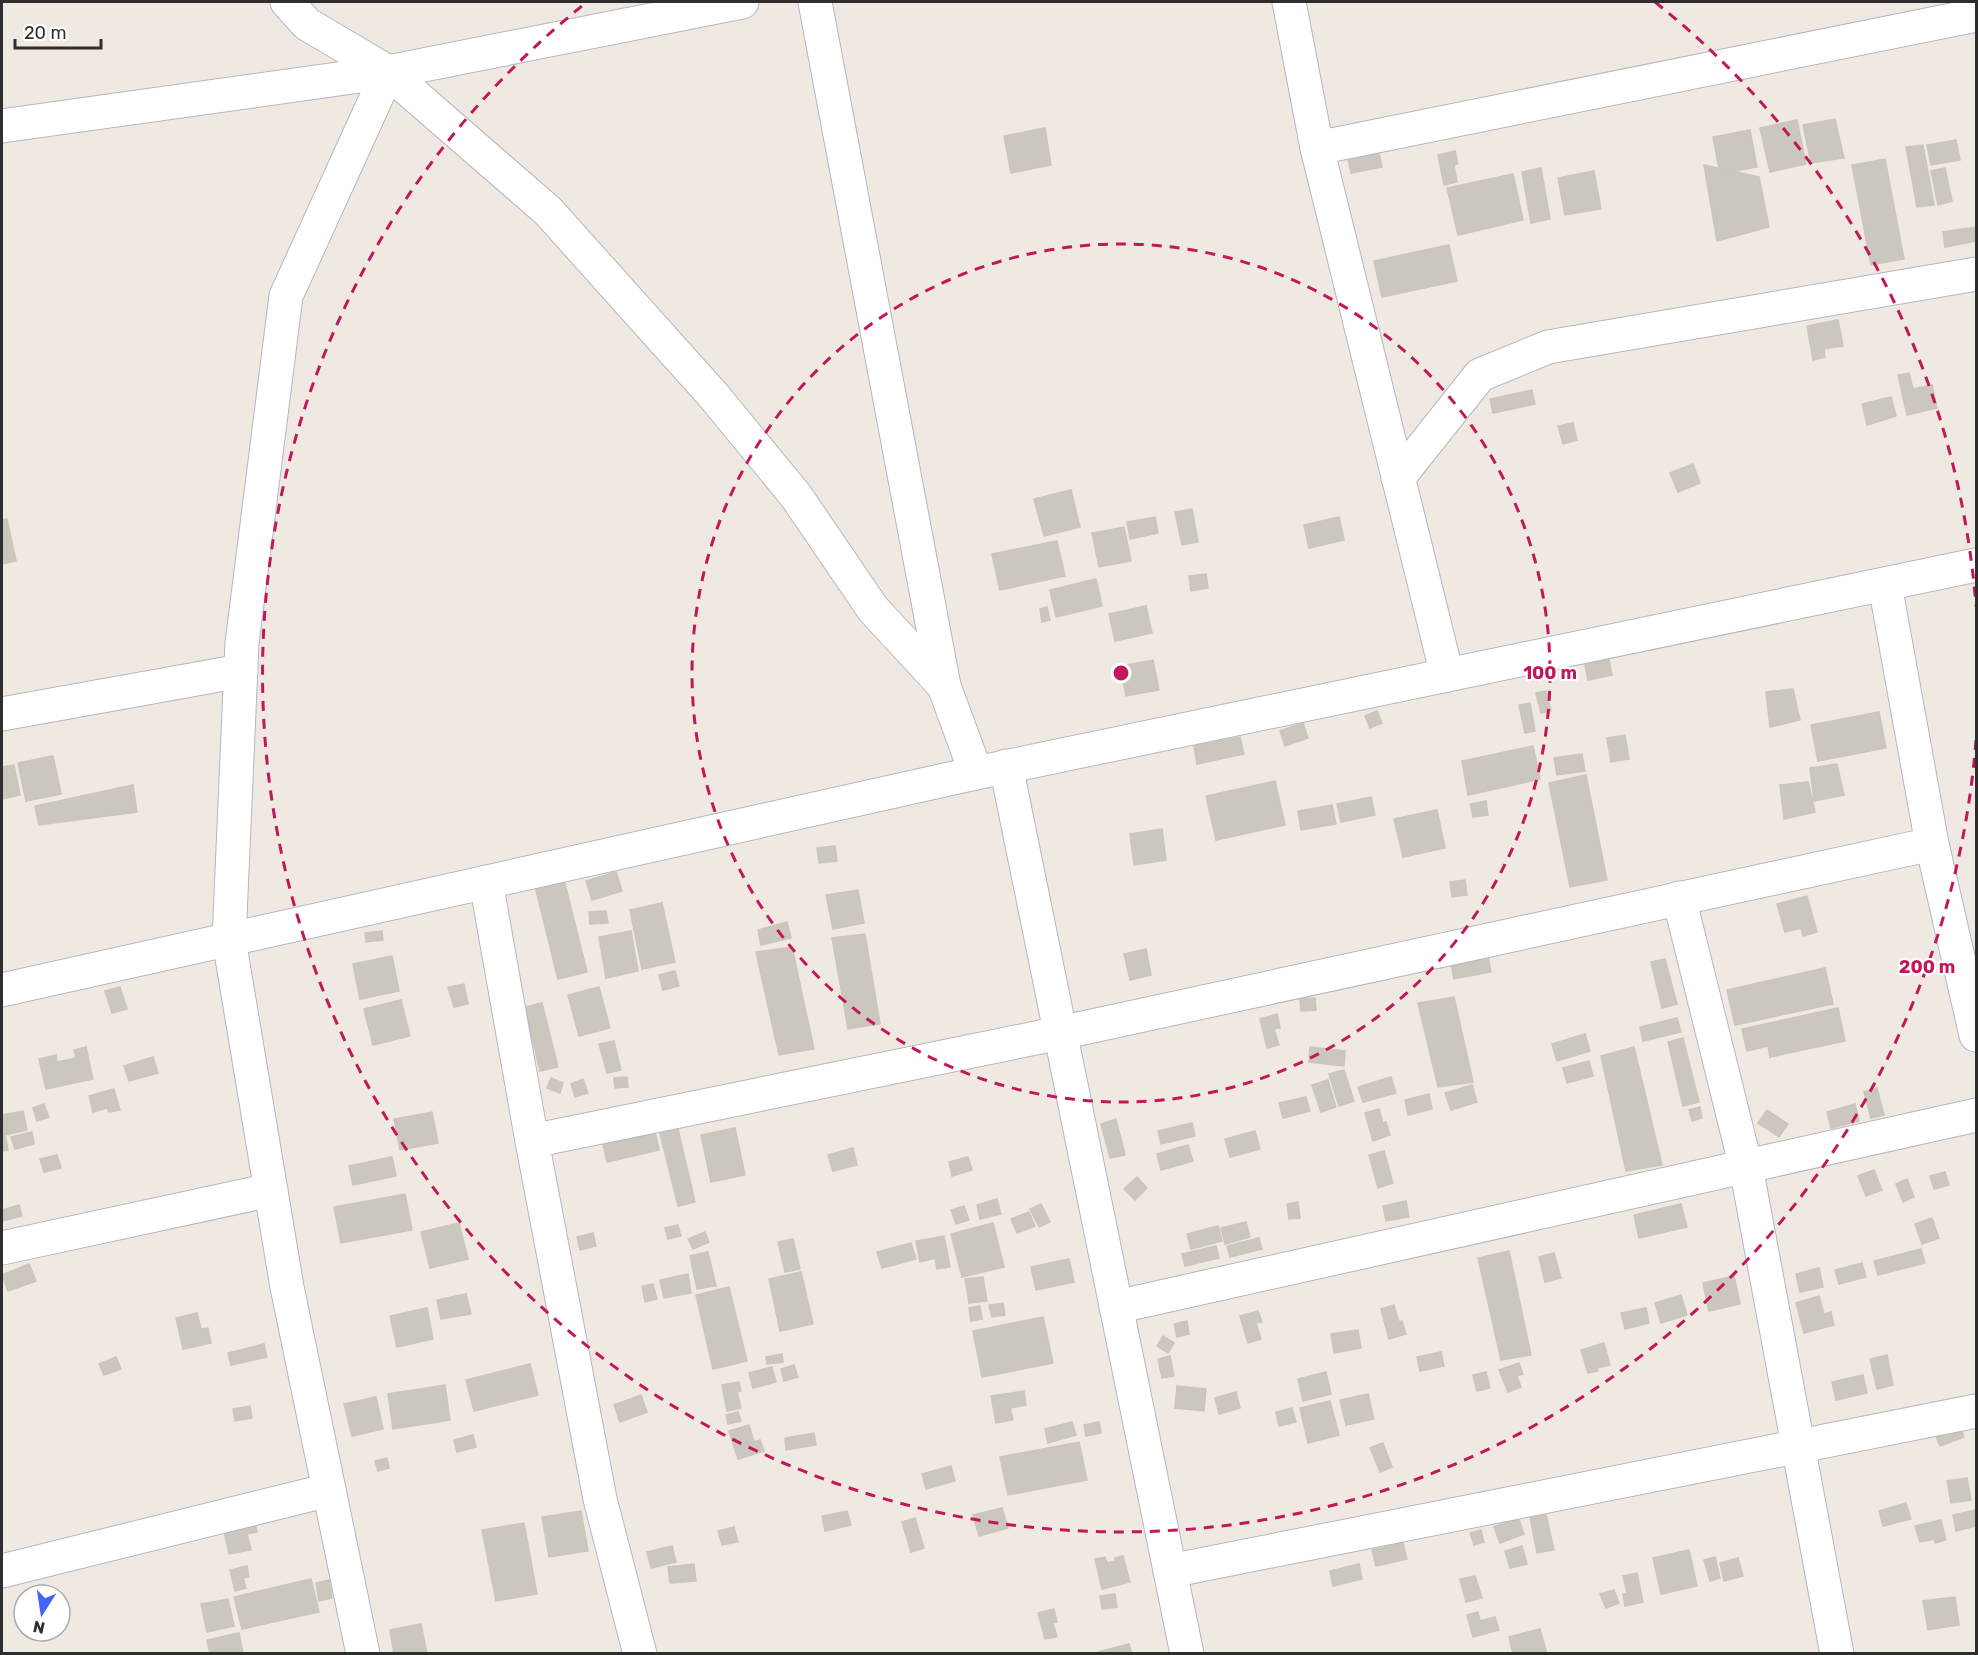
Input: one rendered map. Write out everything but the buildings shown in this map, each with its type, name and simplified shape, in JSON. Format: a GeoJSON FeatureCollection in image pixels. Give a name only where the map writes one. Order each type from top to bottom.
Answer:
{"type":"FeatureCollection","features":[{"type":"Feature","properties":{"kind":"street"},"geometry":{"type":"LineString","coordinates":[[287,2],[307,24],[388,72],[556,220],[713,395],[796,496],[873,609],[944,686],[991,770],[1060,1033],[1187,1653]]}},
{"type":"Feature","properties":{"kind":"street"},"geometry":{"type":"LineString","coordinates":[[2,126],[388,72],[742,2]]}},
{"type":"Feature","properties":{"kind":"street"},"geometry":{"type":"LineString","coordinates":[[815,2],[944,686]]}},
{"type":"Feature","properties":{"kind":"street"},"geometry":{"type":"LineString","coordinates":[[1288,2],[1317,147],[1447,675]]}},
{"type":"Feature","properties":{"kind":"street"},"geometry":{"type":"LineString","coordinates":[[1317,147],[1977,15]]}},
{"type":"Feature","properties":{"kind":"street"},"geometry":{"type":"LineString","coordinates":[[363,1653],[287,1287],[229,940],[242,643],[286,296],[388,72]]}},
{"type":"Feature","properties":{"kind":"street"},"geometry":{"type":"LineString","coordinates":[[1398,478],[1480,375],[1548,348],[1977,274]]}},
{"type":"Feature","properties":{"kind":"street"},"geometry":{"type":"LineString","coordinates":[[2,990],[991,770],[1977,566]]}},
{"type":"Feature","properties":{"kind":"street"},"geometry":{"type":"LineString","coordinates":[[1885,585],[1932,844],[1977,1035]]}},
{"type":"Feature","properties":{"kind":"street"},"geometry":{"type":"LineString","coordinates":[[2,714],[241,671]]}},
{"type":"Feature","properties":{"kind":"street"},"geometry":{"type":"LineString","coordinates":[[532,1141],[1060,1033],[1932,844]]}},
{"type":"Feature","properties":{"kind":"street"},"geometry":{"type":"LineString","coordinates":[[486,882],[532,1141],[600,1499],[640,1653]]}},
{"type":"Feature","properties":{"kind":"street"},"geometry":{"type":"LineString","coordinates":[[1679,898],[1746,1167],[1837,1653]]}},
{"type":"Feature","properties":{"kind":"street"},"geometry":{"type":"LineString","coordinates":[[1116,1307],[1977,1116]]}},
{"type":"Feature","properties":{"kind":"street"},"geometry":{"type":"LineString","coordinates":[[2,1248],[271,1190]]}},
{"type":"Feature","properties":{"kind":"street"},"geometry":{"type":"LineString","coordinates":[[1170,1571],[1977,1411]]}},
{"type":"Feature","properties":{"kind":"street"},"geometry":{"type":"LineString","coordinates":[[2,1571],[329,1490]]}}]}
